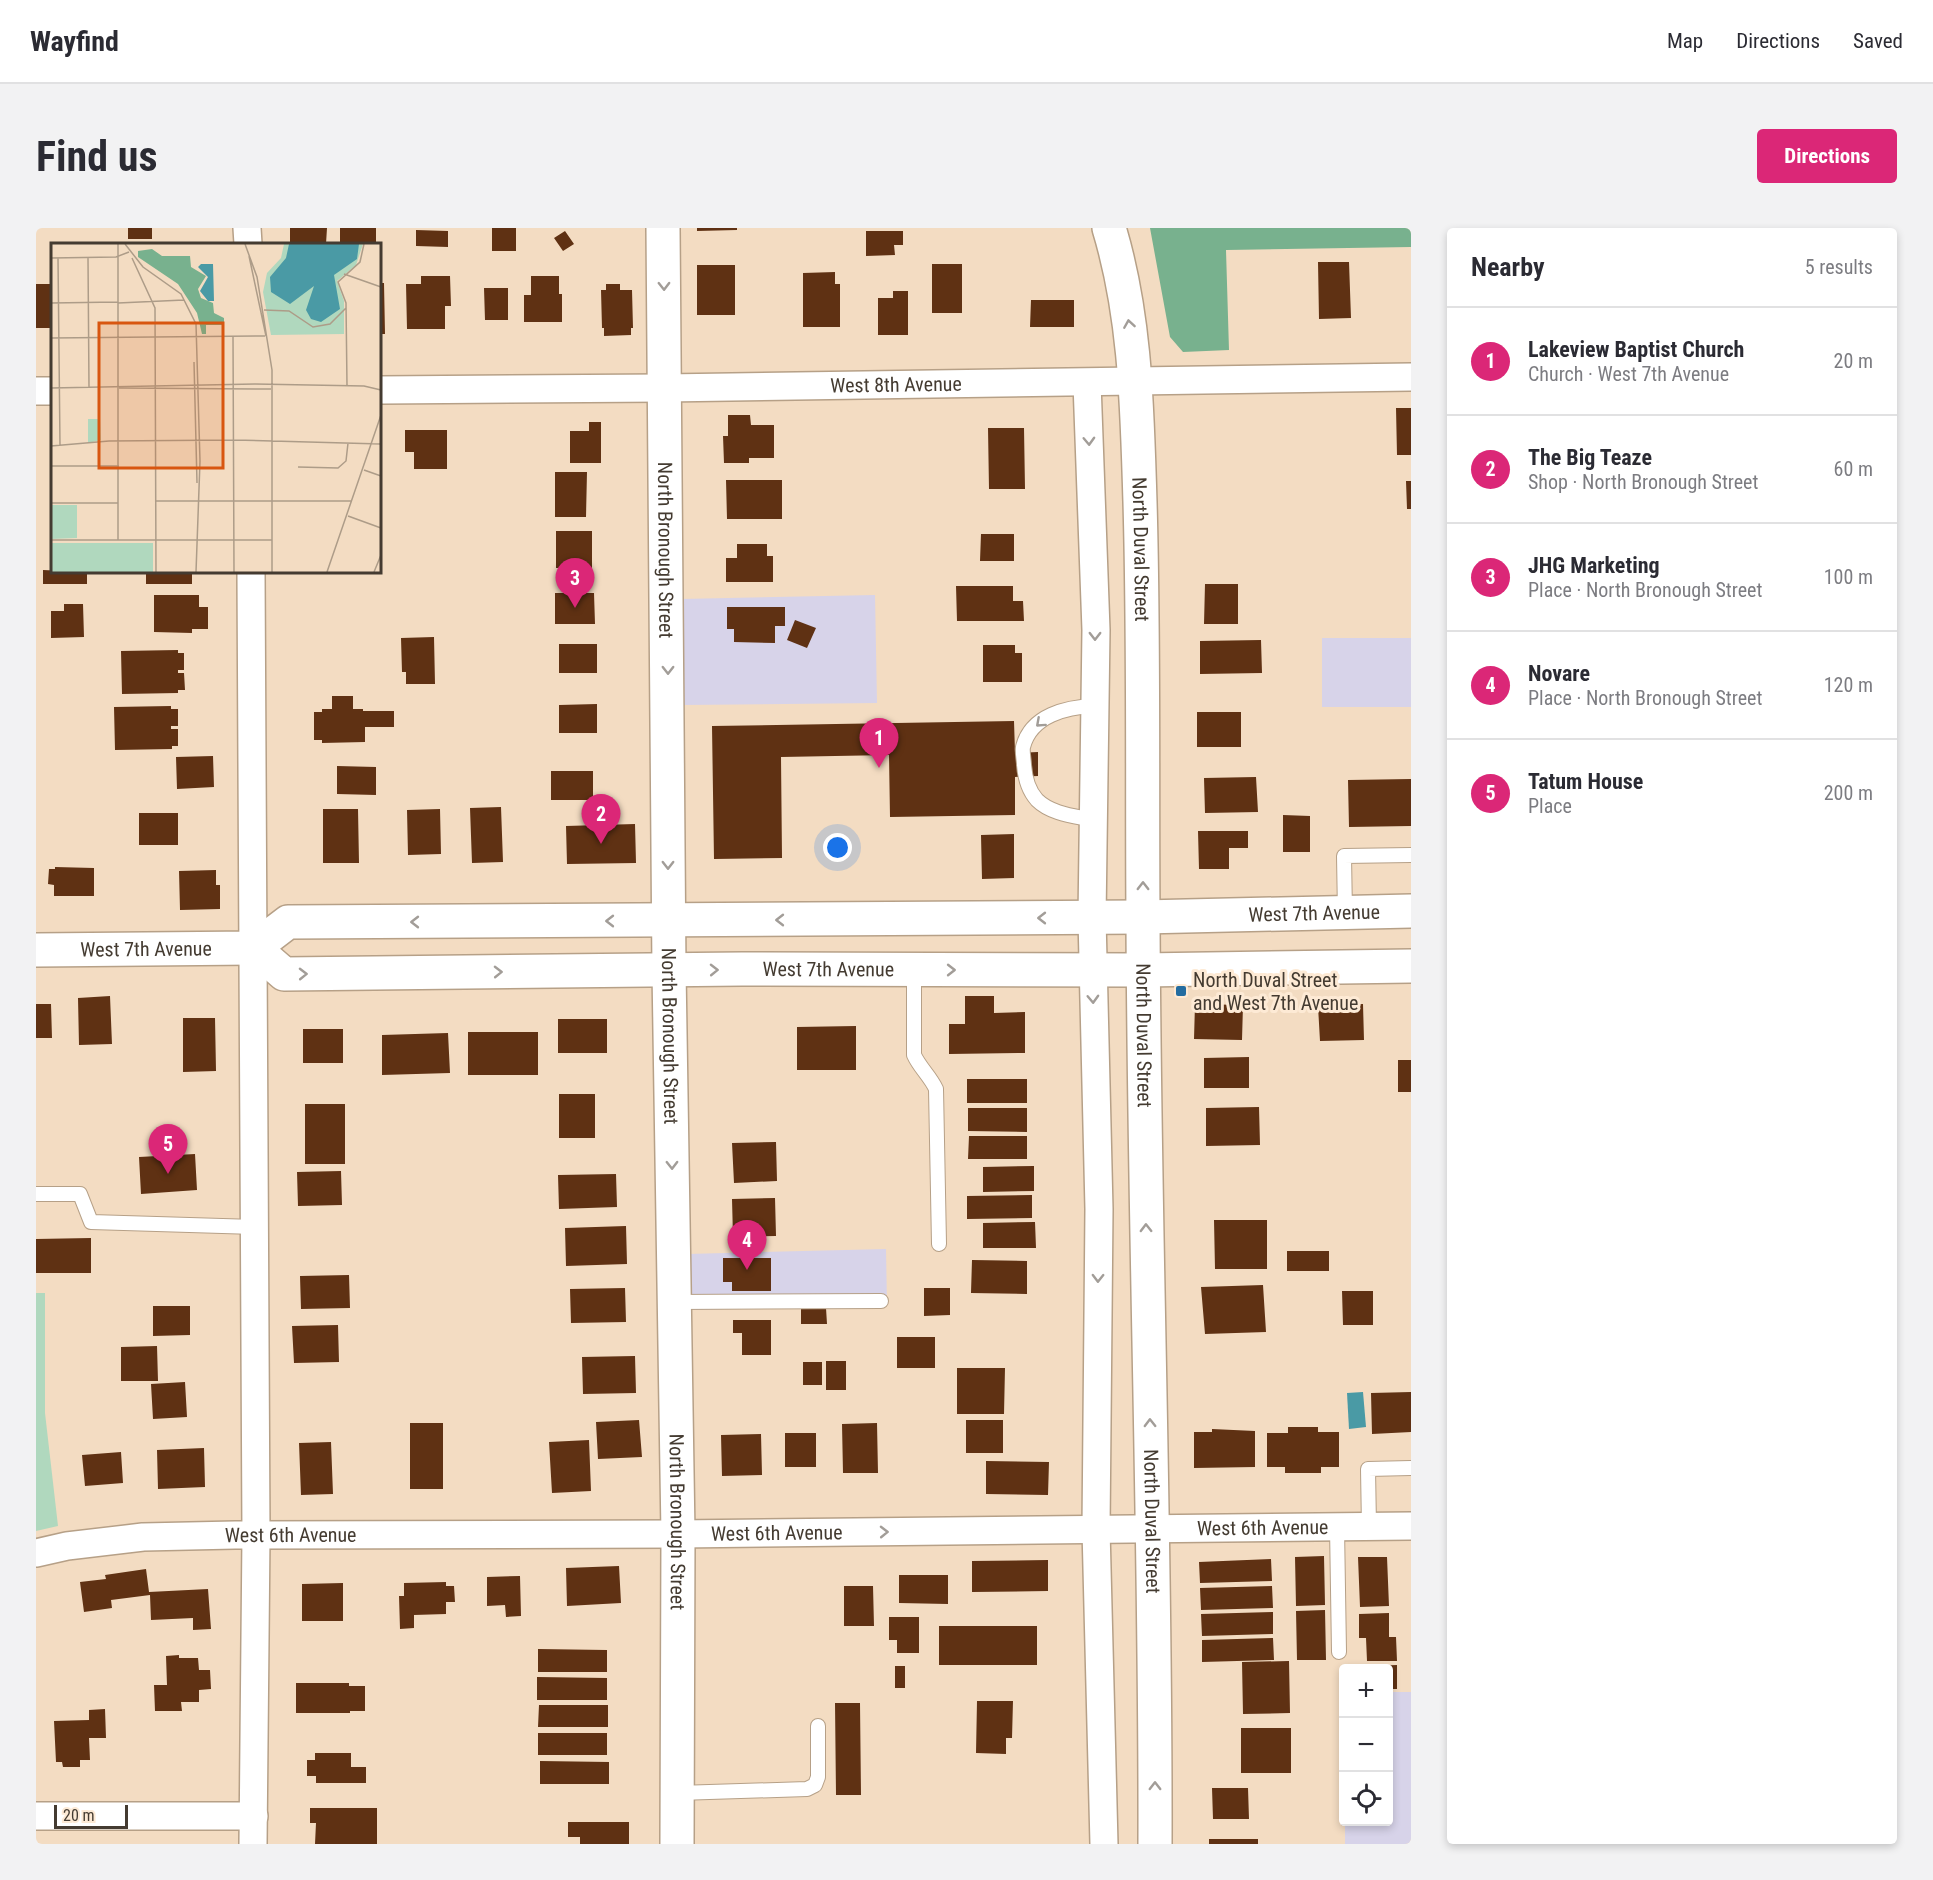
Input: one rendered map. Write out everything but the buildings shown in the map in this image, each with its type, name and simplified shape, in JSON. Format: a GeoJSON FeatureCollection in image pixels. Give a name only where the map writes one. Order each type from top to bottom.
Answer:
{"type":"FeatureCollection","features":[{"type":"Feature","properties":{"kind":"main road","name":"North Bronough Street"},"geometry":{"type":"LineString","coordinates":[[663,228],[669,970],[678,1534],[677,1844]]}},
{"type":"Feature","properties":{"kind":"main road","name":"North Duval Street"},"geometry":{"type":"LineString","coordinates":[[1109,228],[1125,297],[1136,382],[1144,626],[1145,1210],[1153,1528],[1155,1844]]}},
{"type":"Feature","properties":{"kind":"main road","name":"West 7th Avenue"},"geometry":{"type":"LineString","coordinates":[[36,950],[254,948],[288,922],[1092,918],[1411,912]]}},
{"type":"Feature","properties":{"kind":"main road"},"geometry":{"type":"LineString","coordinates":[[839,920],[839,970]]}},
{"type":"Feature","properties":{"kind":"main road","name":"West 7th Avenue"},"geometry":{"type":"LineString","coordinates":[[254,948],[284,974],[669,970],[1143,970],[1411,966]]}},
{"type":"Feature","properties":{"kind":"street","name":"West 8th Avenue"},"geometry":{"type":"LineString","coordinates":[[381,390],[1087,383],[1411,377]]}},
{"type":"Feature","properties":{"kind":"street"},"geometry":{"type":"LineString","coordinates":[[1087,383],[1095,630],[1092,970],[1099,1209],[1096,1529],[1104,1844]]}},
{"type":"Feature","properties":{"kind":"street"},"geometry":{"type":"LineString","coordinates":[[251,573],[256,1535],[253,1844]]}},
{"type":"Feature","properties":{"kind":"street","name":"West 6th Avenue"},"geometry":{"type":"LineString","coordinates":[[36,1553],[67,1546],[143,1538],[256,1535],[678,1534],[1411,1526]]}},
{"type":"Feature","properties":{"kind":"street"},"geometry":{"type":"LineString","coordinates":[[36,1816],[254,1816]]}},
{"type":"Feature","properties":{"kind":"lane"},"geometry":{"type":"LineString","coordinates":[[1093,820],[1065,815],[1037,800],[1025,780],[1023,747],[1032,730],[1048,716],[1064,709],[1094,706]]}},
{"type":"Feature","properties":{"kind":"lane"},"geometry":{"type":"LineString","coordinates":[[1345,914],[1344,856],[1411,855]]}},
{"type":"Feature","properties":{"kind":"lane"},"geometry":{"type":"LineString","coordinates":[[914,970],[914,1055],[919,1067],[931,1079],[936,1089],[939,1244]]}},
{"type":"Feature","properties":{"kind":"lane"},"geometry":{"type":"LineString","coordinates":[[36,1194],[80,1194],[91,1222],[255,1227]]}},
{"type":"Feature","properties":{"kind":"lane"},"geometry":{"type":"LineString","coordinates":[[675,1302],[881,1301]]}},
{"type":"Feature","properties":{"kind":"lane"},"geometry":{"type":"LineString","coordinates":[[1370,1526],[1368,1469],[1411,1468]]}},
{"type":"Feature","properties":{"kind":"lane"},"geometry":{"type":"LineString","coordinates":[[1337,1527],[1340,1652]]}},
{"type":"Feature","properties":{"kind":"lane"},"geometry":{"type":"LineString","coordinates":[[678,1792],[807,1789],[815,1785],[818,1778],[818,1726]]}},
{"type":"Feature","properties":{"kind":"shaded area"},"geometry":{"type":"Polygon","coordinates":[[[875,595],[877,703],[682,705],[681,599],[875,595]]]}},
{"type":"Feature","properties":{"kind":"shaded area"},"geometry":{"type":"Polygon","coordinates":[[[1322,638],[1411,638],[1411,707],[1322,707],[1322,638]]]}},
{"type":"Feature","properties":{"kind":"shaded area"},"geometry":{"type":"Polygon","coordinates":[[[886,1249],[887,1305],[688,1310],[687,1254],[886,1249]]]}},
{"type":"Feature","properties":{"kind":"shaded area"},"geometry":{"type":"Polygon","coordinates":[[[1393,1692],[1411,1692],[1411,1844],[1345,1844],[1345,1826],[1393,1826],[1393,1692]]]}},
{"type":"Feature","properties":{"kind":"green space"},"geometry":{"type":"Polygon","coordinates":[[[1150,228],[1411,228],[1411,247],[1226,250],[1229,350],[1183,352],[1170,337],[1150,228]]]}},
{"type":"Feature","properties":{"kind":"green space"},"geometry":{"type":"Polygon","coordinates":[[[36,1293],[45,1293],[45,1413],[58,1526],[36,1531],[36,1293]]]}},
{"type":"Feature","properties":{"kind":"water"},"geometry":{"type":"Polygon","coordinates":[[[1363,1392],[1366,1427],[1349,1429],[1347,1393],[1363,1392]]]}},
{"type":"Feature","properties":{"kind":"place","name":"JHG Marketing"},"geometry":{"type":"Point","coordinates":[575,608]}},
{"type":"Feature","properties":{"kind":"place","name":"Lakeview Baptist Church"},"geometry":{"type":"Point","coordinates":[879,768]}},
{"type":"Feature","properties":{"kind":"place","name":"The Big Teaze"},"geometry":{"type":"Point","coordinates":[601,844]}},
{"type":"Feature","properties":{"kind":"place","name":"North Duval Street and West 7th Avenue"},"geometry":{"type":"Point","coordinates":[1181,991]}},
{"type":"Feature","properties":{"kind":"place","name":"Tatum House"},"geometry":{"type":"Point","coordinates":[168,1174]}},
{"type":"Feature","properties":{"kind":"place","name":"Novare"},"geometry":{"type":"Point","coordinates":[747,1270]}}]}
